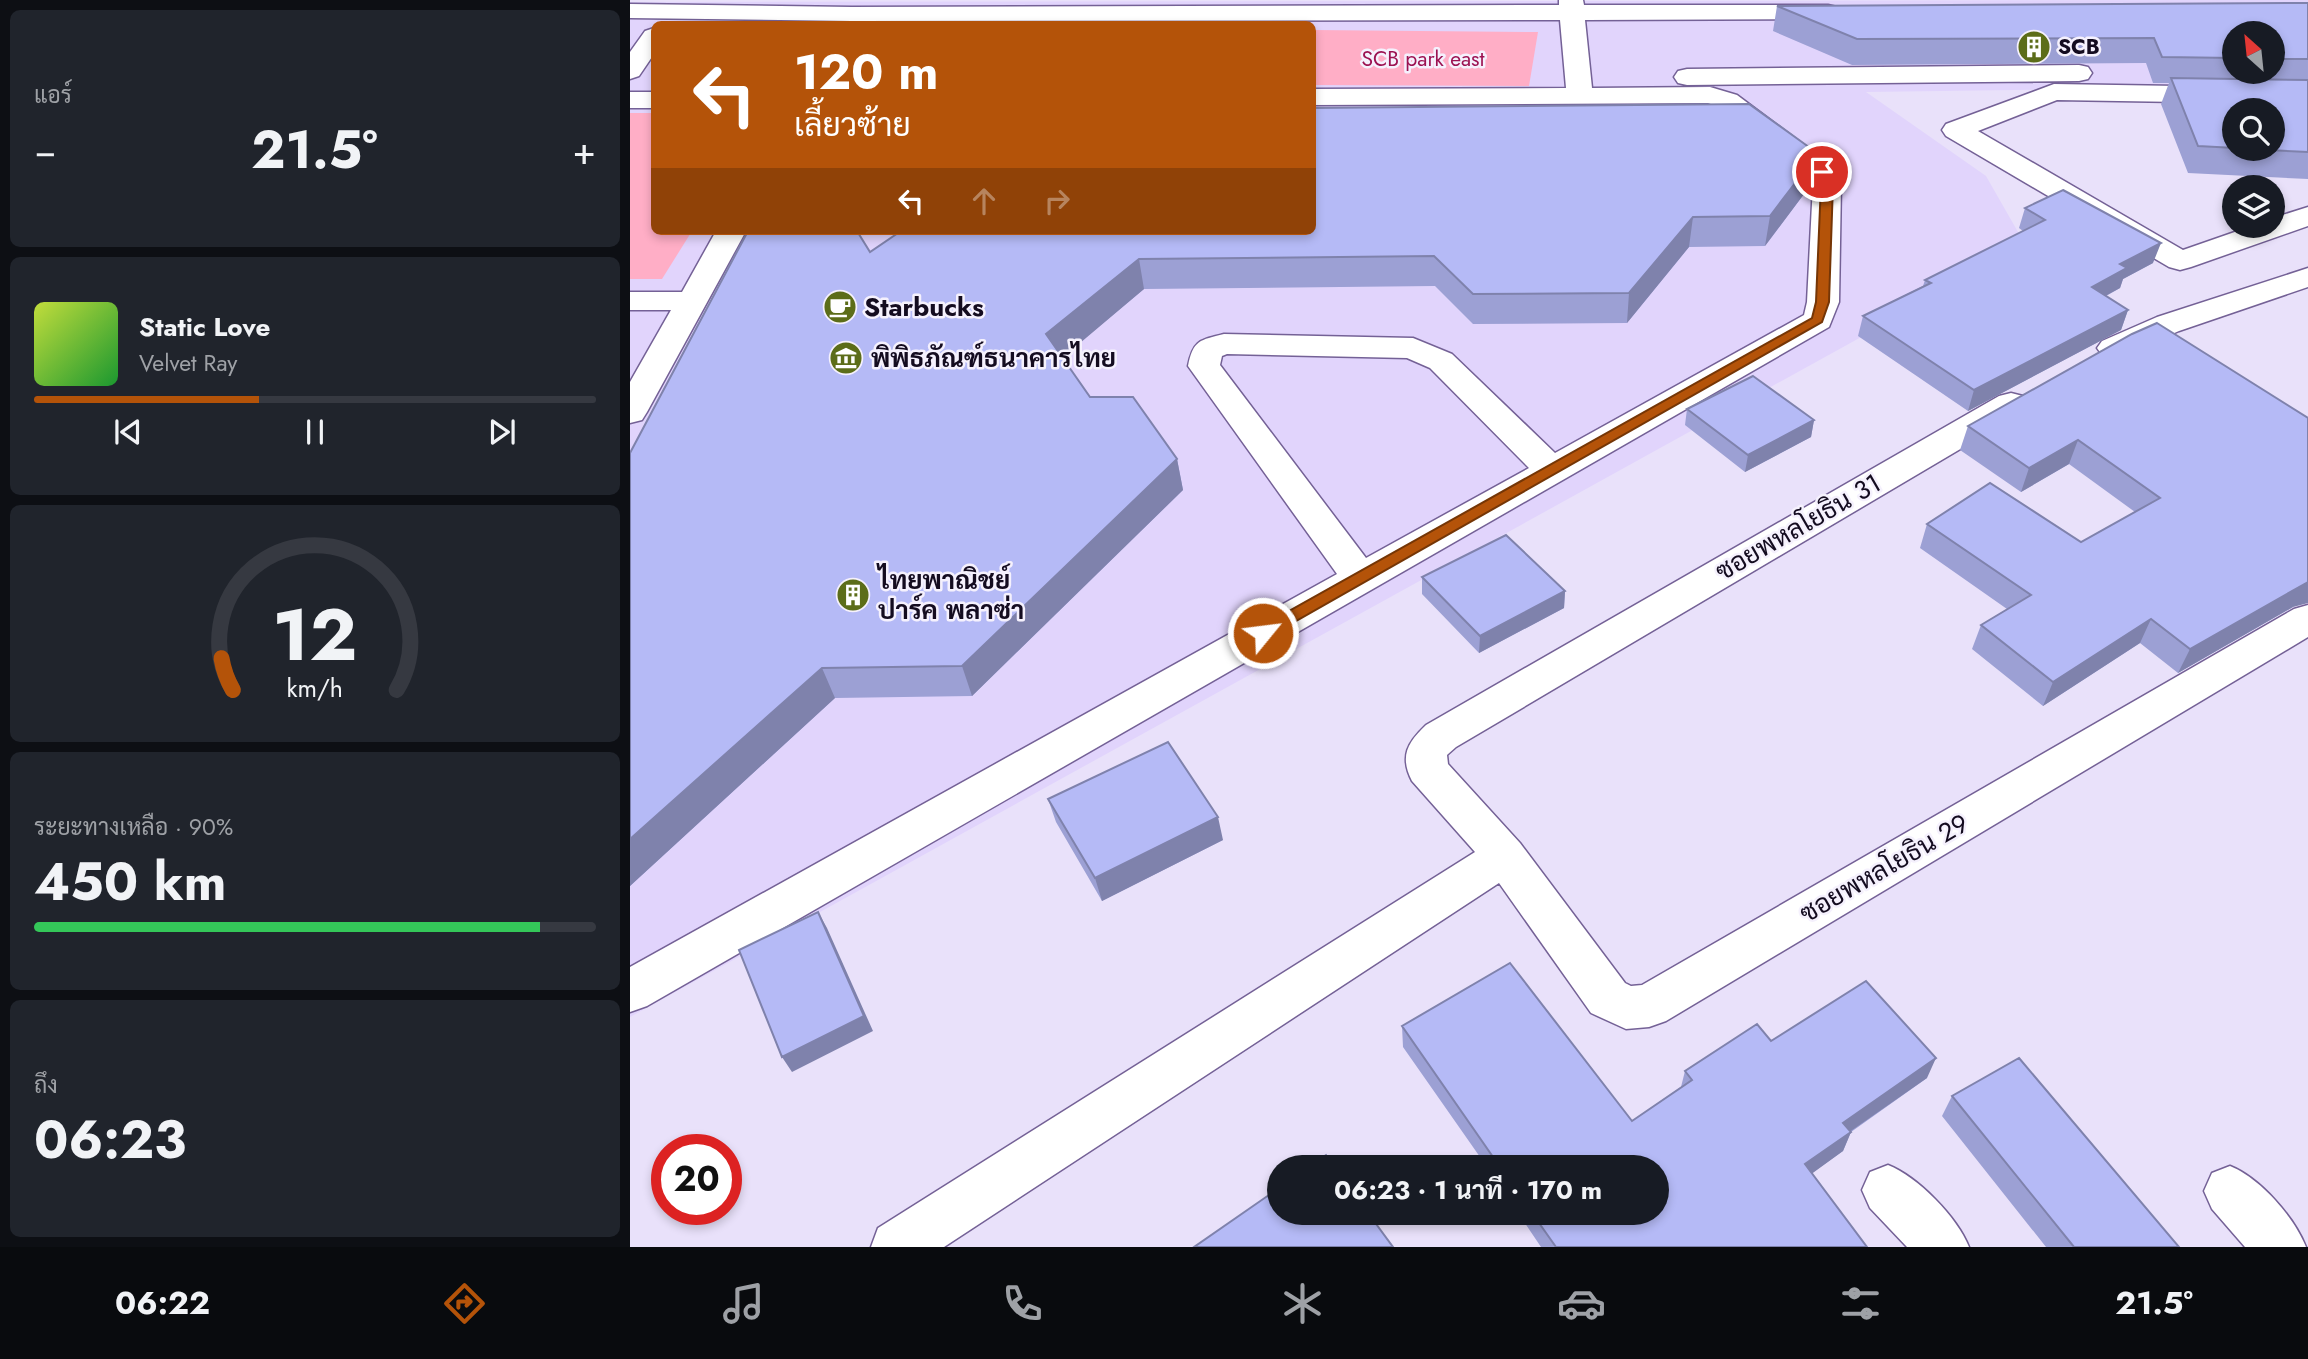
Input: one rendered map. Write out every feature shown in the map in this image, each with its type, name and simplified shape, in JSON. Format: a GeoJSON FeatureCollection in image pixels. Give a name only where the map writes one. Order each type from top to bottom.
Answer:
{"type":"FeatureCollection","features":[{"type":"Feature","properties":{"kind":"street"},"geometry":{"type":"LineString","coordinates":[[849,19],[887,0]]}},
{"type":"Feature","properties":{"kind":"street"},"geometry":{"type":"LineString","coordinates":[[1572,6],[1579,87]]}},
{"type":"Feature","properties":{"kind":"street"},"geometry":{"type":"LineString","coordinates":[[630,11],[849,19],[1572,6],[1850,12]]}},
{"type":"Feature","properties":{"kind":"street"},"geometry":{"type":"LineString","coordinates":[[630,71],[651,40]]}},
{"type":"Feature","properties":{"kind":"street"},"geometry":{"type":"LineString","coordinates":[[1316,97],[1579,87],[2222,72]]}},
{"type":"Feature","properties":{"kind":"street"},"geometry":{"type":"LineString","coordinates":[[630,991],[1818,320],[1823,302],[1827,184],[1822,172],[1728,101],[1710,95],[1579,87]]}},
{"type":"Feature","properties":{"kind":"street"},"geometry":{"type":"LineString","coordinates":[[2308,96],[2054,92],[1956,130],[2180,261],[2308,216]]}},
{"type":"Feature","properties":{"kind":"street"},"geometry":{"type":"LineString","coordinates":[[630,100],[651,100]]}},
{"type":"Feature","properties":{"kind":"street"},"geometry":{"type":"LineString","coordinates":[[630,412],[729,235]]}},
{"type":"Feature","properties":{"kind":"street"},"geometry":{"type":"LineString","coordinates":[[2087,362],[2168,324],[2308,277]]}},
{"type":"Feature","properties":{"kind":"street"},"geometry":{"type":"LineString","coordinates":[[630,301],[691,301]]}},
{"type":"Feature","properties":{"kind":"street"},"geometry":{"type":"LineString","coordinates":[[1360,578],[1203,366],[1208,350],[1224,344],[1413,348],[1441,361],[1552,470]]}},
{"type":"Feature","properties":{"kind":"street","name":"ซอยพหลโยธิน 31"},"geometry":{"type":"LineString","coordinates":[[1505,856],[1427,769],[1426,750],[1441,736],[1940,444],[2038,390]]}},
{"type":"Feature","properties":{"kind":"street","name":"ซอยพหลโยธิน 29"},"geometry":{"type":"LineString","coordinates":[[1505,856],[1608,998],[1626,1008],[1649,1006],[2308,619]]}},
{"type":"Feature","properties":{"kind":"street"},"geometry":{"type":"LineString","coordinates":[[897,1247],[1505,856]]}},
{"type":"Feature","properties":{"kind":"street"},"geometry":{"type":"LineString","coordinates":[[1888,1190],[1943,1247]]}},
{"type":"Feature","properties":{"kind":"street"},"geometry":{"type":"LineString","coordinates":[[2230,1191],[2280,1247]]}},
{"type":"Feature","properties":{"kind":"shaded area","name":"ไทยพาณิชย์ ปาร์ค พลาซ่า"},"geometry":{"type":"Polygon","coordinates":[[[2308,0],[2308,86],[1866,92],[1986,176],[2026,246],[630,1017],[630,2],[2308,0]]]}},
{"type":"Feature","properties":{"kind":"green space","name":"SCB park east"},"geometry":{"type":"Polygon","coordinates":[[[1316,30],[1538,32],[1529,86],[1316,85],[1316,30]]]}},
{"type":"Feature","properties":{"kind":"green space"},"geometry":{"type":"Polygon","coordinates":[[[630,113],[651,113],[651,235],[690,235],[662,279],[630,279],[630,113]]]}},
{"type":"Feature","properties":{"kind":"building"},"geometry":{"type":"Polygon","coordinates":[[[2308,3],[2308,59],[2286,59],[2286,21],[2222,21],[2222,58],[2162,57],[2154,38],[1857,39],[1777,6],[2308,3]]]}},
{"type":"Feature","properties":{"kind":"building"},"geometry":{"type":"Polygon","coordinates":[[[2171,78],[2222,79],[2222,84],[2286,84],[2286,80],[2308,80],[2308,152],[2285,151],[2285,98],[2222,98],[2222,147],[2198,146],[2171,78]]]}},
{"type":"Feature","properties":{"kind":"building","name":"ไทยพาณิชย์ ปาร์ค พลาซ่า"},"geometry":{"type":"Polygon","coordinates":[[[1749,104],[1813,150],[1815,157],[1770,216],[1693,217],[1629,293],[1473,294],[1434,256],[1139,259],[1046,334],[1090,397],[1133,397],[1177,459],[962,666],[822,668],[630,839],[630,453],[746,235],[859,235],[870,252],[895,235],[1316,235],[1316,108],[1749,104]]]}},
{"type":"Feature","properties":{"kind":"building"},"geometry":{"type":"Polygon","coordinates":[[[2063,190],[2161,243],[2120,264],[2127,268],[2092,287],[2128,310],[1974,390],[1863,316],[1931,283],[1925,280],[2045,220],[2025,208],[2063,190]]]}},
{"type":"Feature","properties":{"kind":"building"},"geometry":{"type":"Polygon","coordinates":[[[2157,323],[2308,418],[2308,582],[2190,649],[2151,619],[2053,682],[1981,625],[2031,595],[1927,524],[1990,483],[2081,542],[2160,498],[2078,440],[2029,468],[1968,426],[2132,334],[2157,323]]]}},
{"type":"Feature","properties":{"kind":"building"},"geometry":{"type":"Polygon","coordinates":[[[1753,376],[1814,420],[1748,455],[1687,409],[1753,376]]]}},
{"type":"Feature","properties":{"kind":"building"},"geometry":{"type":"Polygon","coordinates":[[[1506,535],[1565,591],[1480,636],[1422,577],[1506,535]]]}},
{"type":"Feature","properties":{"kind":"building"},"geometry":{"type":"Polygon","coordinates":[[[1168,742],[1218,817],[1095,878],[1048,799],[1168,742]]]}},
{"type":"Feature","properties":{"kind":"building"},"geometry":{"type":"Polygon","coordinates":[[[818,912],[864,1016],[782,1057],[739,950],[818,912]]]}},
{"type":"Feature","properties":{"kind":"building"},"geometry":{"type":"Polygon","coordinates":[[[1510,963],[1632,1121],[1692,1080],[1685,1071],[1757,1024],[1771,1041],[1866,981],[1936,1058],[1843,1123],[1851,1132],[1805,1164],[1867,1247],[1556,1247],[1540,1225],[1669,1225],[1669,1155],[1492,1155],[1402,1026],[1510,963]]]}},
{"type":"Feature","properties":{"kind":"building"},"geometry":{"type":"Polygon","coordinates":[[[2019,1058],[2179,1247],[2074,1247],[1952,1096],[2019,1058]]]}},
{"type":"Feature","properties":{"kind":"building"},"geometry":{"type":"Polygon","coordinates":[[[1267,1196],[1267,1225],[1377,1225],[1393,1247],[1194,1247],[1267,1196]]]}},
{"type":"Feature","properties":{"kind":"place","name":"SCB"},"geometry":{"type":"Point","coordinates":[2034,47]}},
{"type":"Feature","properties":{"kind":"place","name":"Starbucks"},"geometry":{"type":"Point","coordinates":[840,307]}},
{"type":"Feature","properties":{"kind":"place","name":"พิพิธภัณฑ์ธนาคารไทย"},"geometry":{"type":"Point","coordinates":[846,358]}},
{"type":"Feature","properties":{"kind":"place","name":"ไทยพาณิชย์ ปาร์ค พลาซ่า"},"geometry":{"type":"Point","coordinates":[853,595]}},
{"type":"Feature","properties":{"kind":"route"},"geometry":{"type":"LineString","coordinates":[[1263,633],[1818,320],[1823,302],[1827,184],[1822,172]]}}]}
